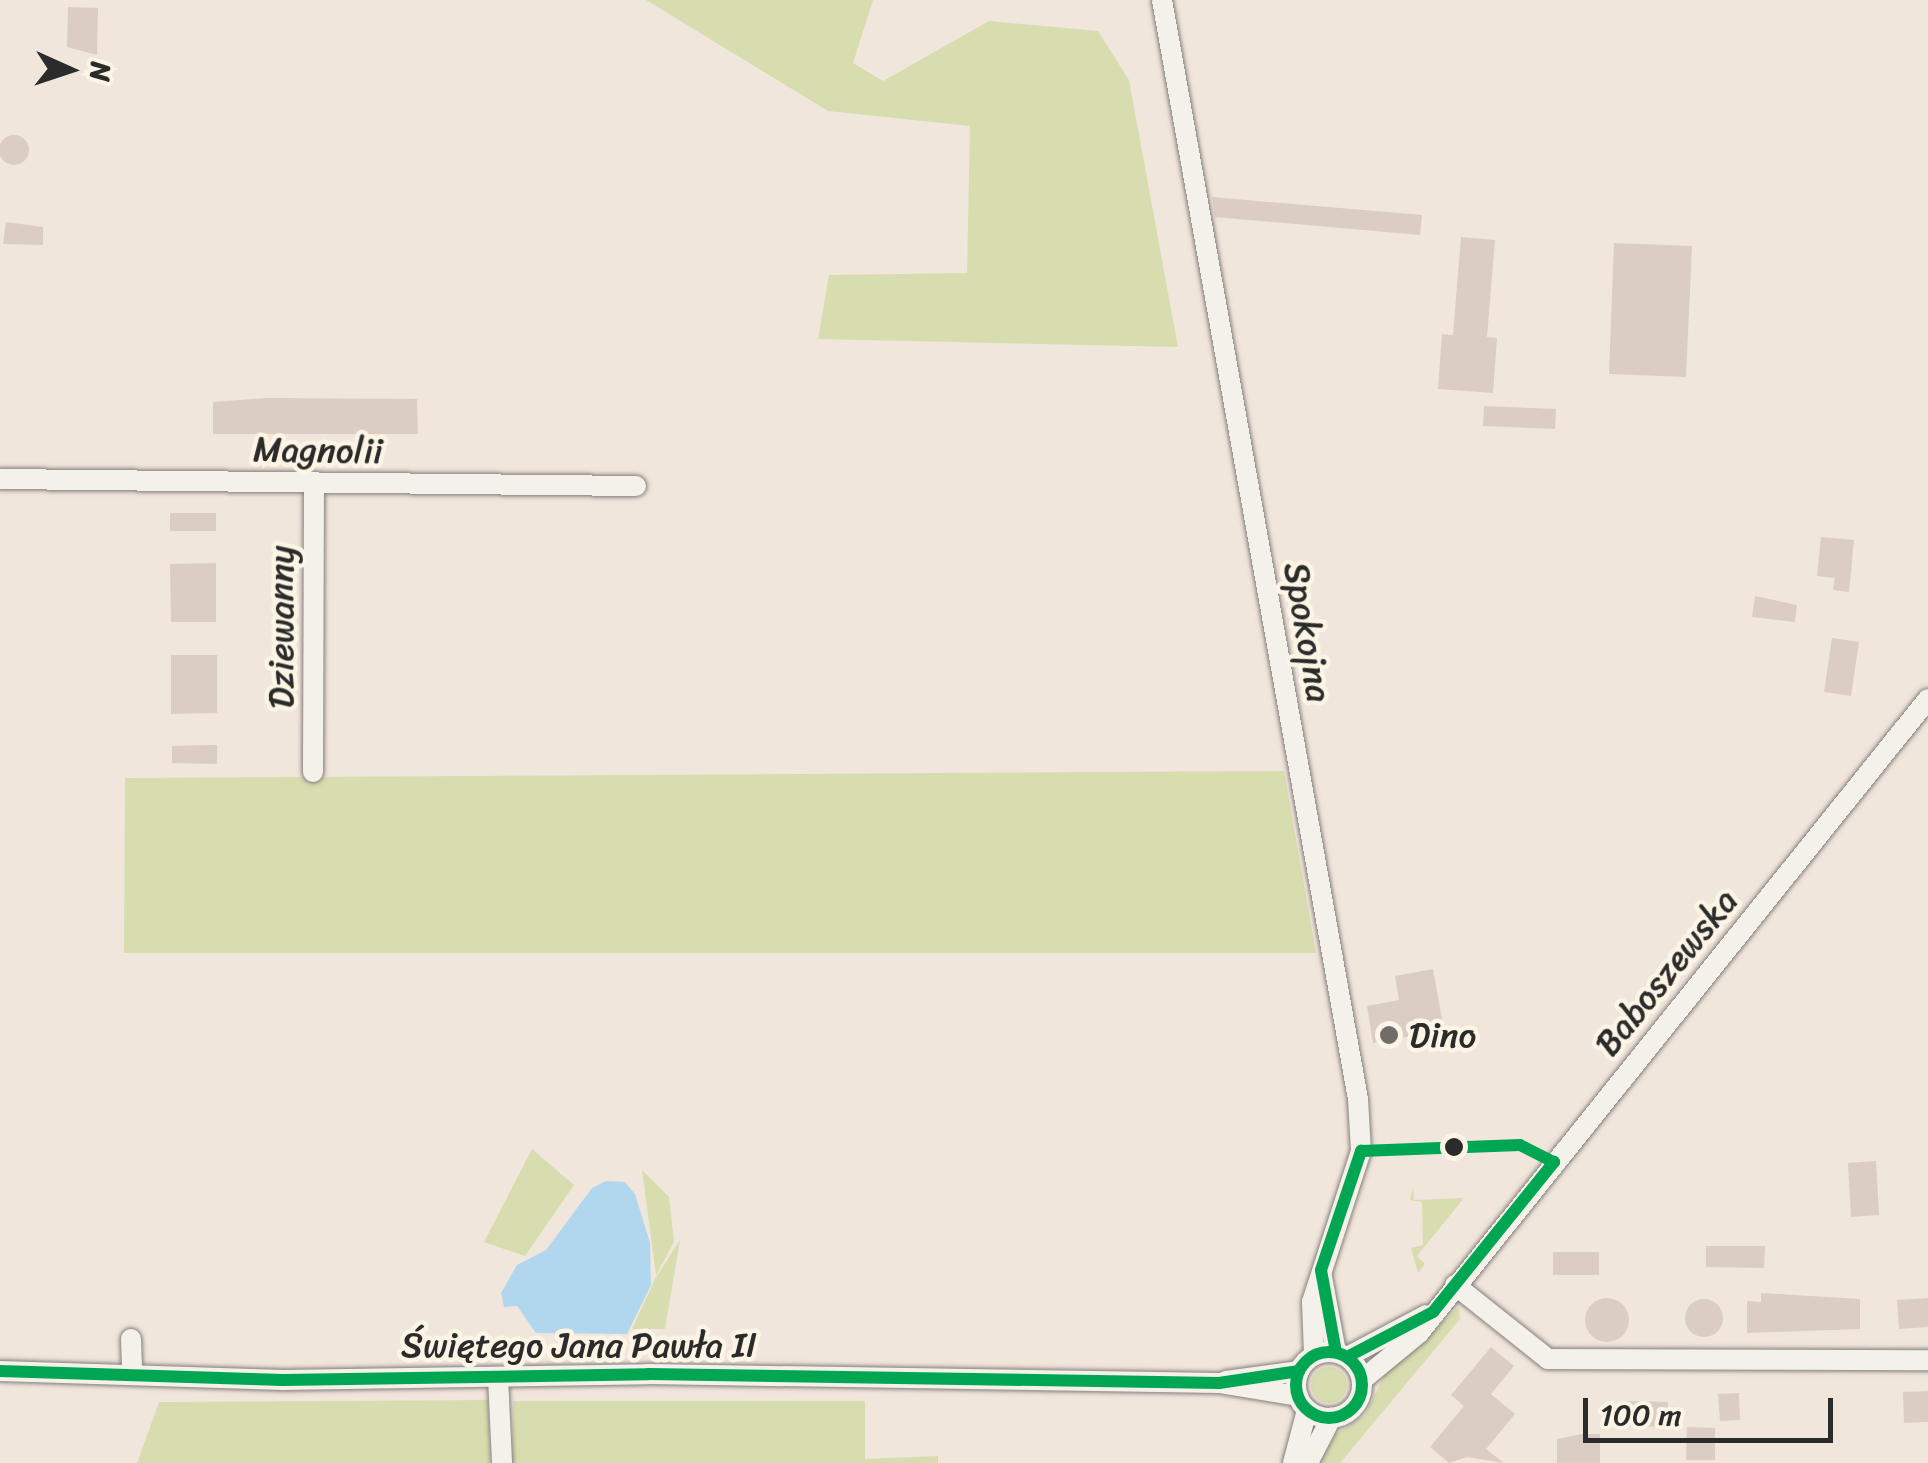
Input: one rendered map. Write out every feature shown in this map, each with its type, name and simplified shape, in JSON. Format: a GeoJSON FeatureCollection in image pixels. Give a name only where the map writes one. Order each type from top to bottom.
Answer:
{"type":"FeatureCollection","features":[{"type":"Feature","properties":{"kind":"street","name":"Spokojna"},"geometry":{"type":"LineString","coordinates":[[1162,0],[1358,1099],[1354,1188],[1312,1302],[1306,1363]]}},
{"type":"Feature","properties":{"kind":"street","name":"Magnolii"},"geometry":{"type":"LineString","coordinates":[[0,479],[636,486]]}},
{"type":"Feature","properties":{"kind":"street","name":"Dziewanny"},"geometry":{"type":"LineString","coordinates":[[313,772],[314,482]]}},
{"type":"Feature","properties":{"kind":"street","name":"Baboszewska"},"geometry":{"type":"LineString","coordinates":[[1362,1380],[1433,1312],[1928,700]]}},
{"type":"Feature","properties":{"kind":"street"},"geometry":{"type":"LineString","coordinates":[[1308,1463],[1331,1418],[1355,1406],[1362,1380],[1342,1354],[1321,1270]]}},
{"type":"Feature","properties":{"kind":"street"},"geometry":{"type":"LineString","coordinates":[[1455,1285],[1548,1360],[1928,1360]]}},
{"type":"Feature","properties":{"kind":"street","name":"Baboszewska"},"geometry":{"type":"LineString","coordinates":[[1342,1354],[1433,1312]]}},
{"type":"Feature","properties":{"kind":"street"},"geometry":{"type":"LineString","coordinates":[[132,1339],[132,1375]]}},
{"type":"Feature","properties":{"kind":"street"},"geometry":{"type":"LineString","coordinates":[[1293,1463],[1306,1363],[1342,1354]]}},
{"type":"Feature","properties":{"kind":"street","name":"Świętego Jana Pawła II"},"geometry":{"type":"LineString","coordinates":[[1219,1383],[1306,1363]]}},
{"type":"Feature","properties":{"kind":"street","name":"Świętego Jana Pawła II"},"geometry":{"type":"LineString","coordinates":[[0,1371],[1219,1383],[1302,1403]]}},
{"type":"Feature","properties":{"kind":"street"},"geometry":{"type":"LineString","coordinates":[[498,1377],[502,1463]]}},
{"type":"Feature","properties":{"kind":"street"},"geometry":{"type":"LineString","coordinates":[[1302,1403],[1331,1418]]}},
{"type":"Feature","properties":{"kind":"green space"},"geometry":{"type":"Polygon","coordinates":[[[646,0],[873,0],[853,63],[883,81],[989,21],[1098,31],[1129,80],[1178,347],[818,339],[829,275],[967,273],[970,126],[828,111],[646,0]]]}},
{"type":"Feature","properties":{"kind":"green space"},"geometry":{"type":"Polygon","coordinates":[[[1284,771],[1316,953],[124,953],[125,778],[1284,771]]]}},
{"type":"Feature","properties":{"kind":"green space"},"geometry":{"type":"Polygon","coordinates":[[[532,1149],[574,1185],[525,1256],[484,1242],[532,1149]]]}},
{"type":"Feature","properties":{"kind":"green space"},"geometry":{"type":"Polygon","coordinates":[[[642,1170],[669,1197],[674,1242],[656,1275],[642,1170]]]}},
{"type":"Feature","properties":{"kind":"green space"},"geometry":{"type":"Polygon","coordinates":[[[1413,1188],[1414,1200],[1464,1198],[1417,1256],[1425,1264],[1418,1273],[1411,1248],[1423,1245],[1422,1202],[1410,1200],[1413,1188]]]}},
{"type":"Feature","properties":{"kind":"green space"},"geometry":{"type":"Polygon","coordinates":[[[680,1240],[665,1329],[632,1329],[655,1279],[680,1240]]]}},
{"type":"Feature","properties":{"kind":"green space"},"geometry":{"type":"Polygon","coordinates":[[[1459,1307],[1460,1319],[1340,1463],[1319,1463],[1336,1434],[1365,1415],[1384,1376],[1459,1307]]]}},
{"type":"Feature","properties":{"kind":"green space"},"geometry":{"type":"Polygon","coordinates":[[[1329,1367],[1342,1372],[1347,1385],[1342,1398],[1329,1403],[1316,1398],[1311,1385],[1316,1372],[1329,1367]]]}},
{"type":"Feature","properties":{"kind":"green space"},"geometry":{"type":"Polygon","coordinates":[[[488,1400],[490,1463],[137,1463],[159,1402],[488,1400]]]}},
{"type":"Feature","properties":{"kind":"green space"},"geometry":{"type":"Polygon","coordinates":[[[513,1401],[865,1401],[865,1459],[938,1456],[938,1463],[512,1463],[513,1401]]]}},
{"type":"Feature","properties":{"kind":"water"},"geometry":{"type":"Polygon","coordinates":[[[606,1181],[625,1182],[635,1194],[650,1243],[651,1285],[627,1334],[536,1333],[517,1306],[504,1307],[501,1293],[517,1265],[546,1250],[592,1188],[606,1181]]]}},
{"type":"Feature","properties":{"kind":"building"},"geometry":{"type":"Polygon","coordinates":[[[68,7],[98,8],[97,55],[67,47],[68,7]]]}},
{"type":"Feature","properties":{"kind":"building"},"geometry":{"type":"Polygon","coordinates":[[[14,135],[28,144],[29,150],[20,164],[14,165],[0,156],[-1,150],[8,136],[14,135]]]}},
{"type":"Feature","properties":{"kind":"building"},"geometry":{"type":"Polygon","coordinates":[[[1212,197],[1422,215],[1420,235],[1215,217],[1212,197]]]}},
{"type":"Feature","properties":{"kind":"building"},"geometry":{"type":"Polygon","coordinates":[[[6,222],[43,227],[43,245],[3,244],[6,222]]]}},
{"type":"Feature","properties":{"kind":"building"},"geometry":{"type":"Polygon","coordinates":[[[1461,237],[1495,240],[1487,337],[1497,338],[1493,393],[1438,389],[1442,334],[1453,335],[1461,237]]]}},
{"type":"Feature","properties":{"kind":"building"},"geometry":{"type":"Polygon","coordinates":[[[1614,243],[1692,246],[1686,377],[1609,374],[1614,243]]]}},
{"type":"Feature","properties":{"kind":"building"},"geometry":{"type":"Polygon","coordinates":[[[268,398],[417,399],[418,434],[213,434],[213,402],[268,398]]]}},
{"type":"Feature","properties":{"kind":"building"},"geometry":{"type":"Polygon","coordinates":[[[1484,406],[1556,409],[1555,429],[1483,426],[1484,406]]]}},
{"type":"Feature","properties":{"kind":"building"},"geometry":{"type":"Polygon","coordinates":[[[170,513],[216,513],[216,531],[170,531],[170,513]]]}},
{"type":"Feature","properties":{"kind":"building"},"geometry":{"type":"Polygon","coordinates":[[[1821,537],[1854,540],[1849,592],[1833,590],[1835,578],[1817,576],[1821,537]]]}},
{"type":"Feature","properties":{"kind":"building"},"geometry":{"type":"Polygon","coordinates":[[[216,563],[216,622],[171,622],[170,564],[216,563]]]}},
{"type":"Feature","properties":{"kind":"building"},"geometry":{"type":"Polygon","coordinates":[[[1755,596],[1797,605],[1795,622],[1752,617],[1755,596]]]}},
{"type":"Feature","properties":{"kind":"building"},"geometry":{"type":"Polygon","coordinates":[[[1832,638],[1859,642],[1851,696],[1824,692],[1832,638]]]}},
{"type":"Feature","properties":{"kind":"building"},"geometry":{"type":"Polygon","coordinates":[[[171,655],[217,655],[217,713],[171,714],[171,655]]]}},
{"type":"Feature","properties":{"kind":"building"},"geometry":{"type":"Polygon","coordinates":[[[217,745],[217,764],[172,763],[172,746],[217,745]]]}},
{"type":"Feature","properties":{"kind":"building"},"geometry":{"type":"Polygon","coordinates":[[[1433,969],[1444,1030],[1373,1043],[1367,1006],[1399,1000],[1395,976],[1433,969]]]}},
{"type":"Feature","properties":{"kind":"building"},"geometry":{"type":"Polygon","coordinates":[[[1876,1161],[1879,1215],[1851,1217],[1848,1163],[1876,1161]]]}},
{"type":"Feature","properties":{"kind":"building"},"geometry":{"type":"Polygon","coordinates":[[[1706,1246],[1765,1246],[1764,1268],[1706,1267],[1706,1246]]]}},
{"type":"Feature","properties":{"kind":"building"},"geometry":{"type":"Polygon","coordinates":[[[1553,1252],[1599,1252],[1599,1275],[1553,1275],[1553,1252]]]}},
{"type":"Feature","properties":{"kind":"building"},"geometry":{"type":"Polygon","coordinates":[[[1761,1293],[1860,1299],[1860,1329],[1747,1333],[1747,1301],[1761,1302],[1761,1293]]]}},
{"type":"Feature","properties":{"kind":"building"},"geometry":{"type":"Polygon","coordinates":[[[1607,1298],[1622,1305],[1629,1320],[1622,1335],[1607,1342],[1592,1335],[1585,1320],[1592,1305],[1607,1298]]]}},
{"type":"Feature","properties":{"kind":"building"},"geometry":{"type":"Polygon","coordinates":[[[1928,1298],[1928,1327],[1899,1329],[1897,1300],[1928,1298]]]}},
{"type":"Feature","properties":{"kind":"building"},"geometry":{"type":"Polygon","coordinates":[[[1704,1299],[1718,1304],[1723,1318],[1718,1332],[1704,1337],[1690,1332],[1685,1318],[1690,1304],[1704,1299]]]}},
{"type":"Feature","properties":{"kind":"building"},"geometry":{"type":"Polygon","coordinates":[[[1491,1347],[1514,1366],[1491,1394],[1515,1414],[1486,1449],[1504,1463],[1467,1457],[1449,1463],[1430,1447],[1464,1406],[1451,1395],[1491,1347]]]}},
{"type":"Feature","properties":{"kind":"building"},"geometry":{"type":"Polygon","coordinates":[[[1928,1391],[1928,1422],[1904,1423],[1903,1392],[1928,1391]]]}},
{"type":"Feature","properties":{"kind":"building"},"geometry":{"type":"Polygon","coordinates":[[[1739,1393],[1740,1420],[1720,1421],[1718,1394],[1739,1393]]]}},
{"type":"Feature","properties":{"kind":"building"},"geometry":{"type":"Polygon","coordinates":[[[1627,1401],[1668,1402],[1667,1427],[1626,1426],[1627,1401]]]}},
{"type":"Feature","properties":{"kind":"building"},"geometry":{"type":"Polygon","coordinates":[[[1687,1427],[1715,1428],[1715,1460],[1686,1460],[1687,1427]]]}},
{"type":"Feature","properties":{"kind":"building"},"geometry":{"type":"Polygon","coordinates":[[[1600,1434],[1600,1463],[1557,1463],[1557,1439],[1600,1434]]]}},
{"type":"Feature","properties":{"kind":"transit line"},"geometry":{"type":"LineString","coordinates":[[1361,1151],[1520,1145],[1554,1162]]}},
{"type":"Feature","properties":{"kind":"transit line"},"geometry":{"type":"LineString","coordinates":[[1336,1352],[1321,1270],[1361,1151]]}},
{"type":"Feature","properties":{"kind":"transit line"},"geometry":{"type":"LineString","coordinates":[[1347,1357],[1433,1312],[1554,1162]]}},
{"type":"Feature","properties":{"kind":"transit line"},"geometry":{"type":"LineString","coordinates":[[1329,1352],[1342,1354],[1352,1362],[1360,1372],[1362,1385],[1360,1398],[1352,1408],[1342,1416],[1329,1418],[1316,1416],[1306,1408],[1298,1398],[1296,1385],[1298,1372],[1306,1362],[1316,1354],[1329,1352]]}},
{"type":"Feature","properties":{"kind":"transit line"},"geometry":{"type":"LineString","coordinates":[[0,1371],[283,1380],[648,1374],[1219,1383],[1299,1371]]}},
{"type":"Feature","properties":{"kind":"place","name":"Dino"},"geometry":{"type":"Point","coordinates":[1389,1035]}}]}
